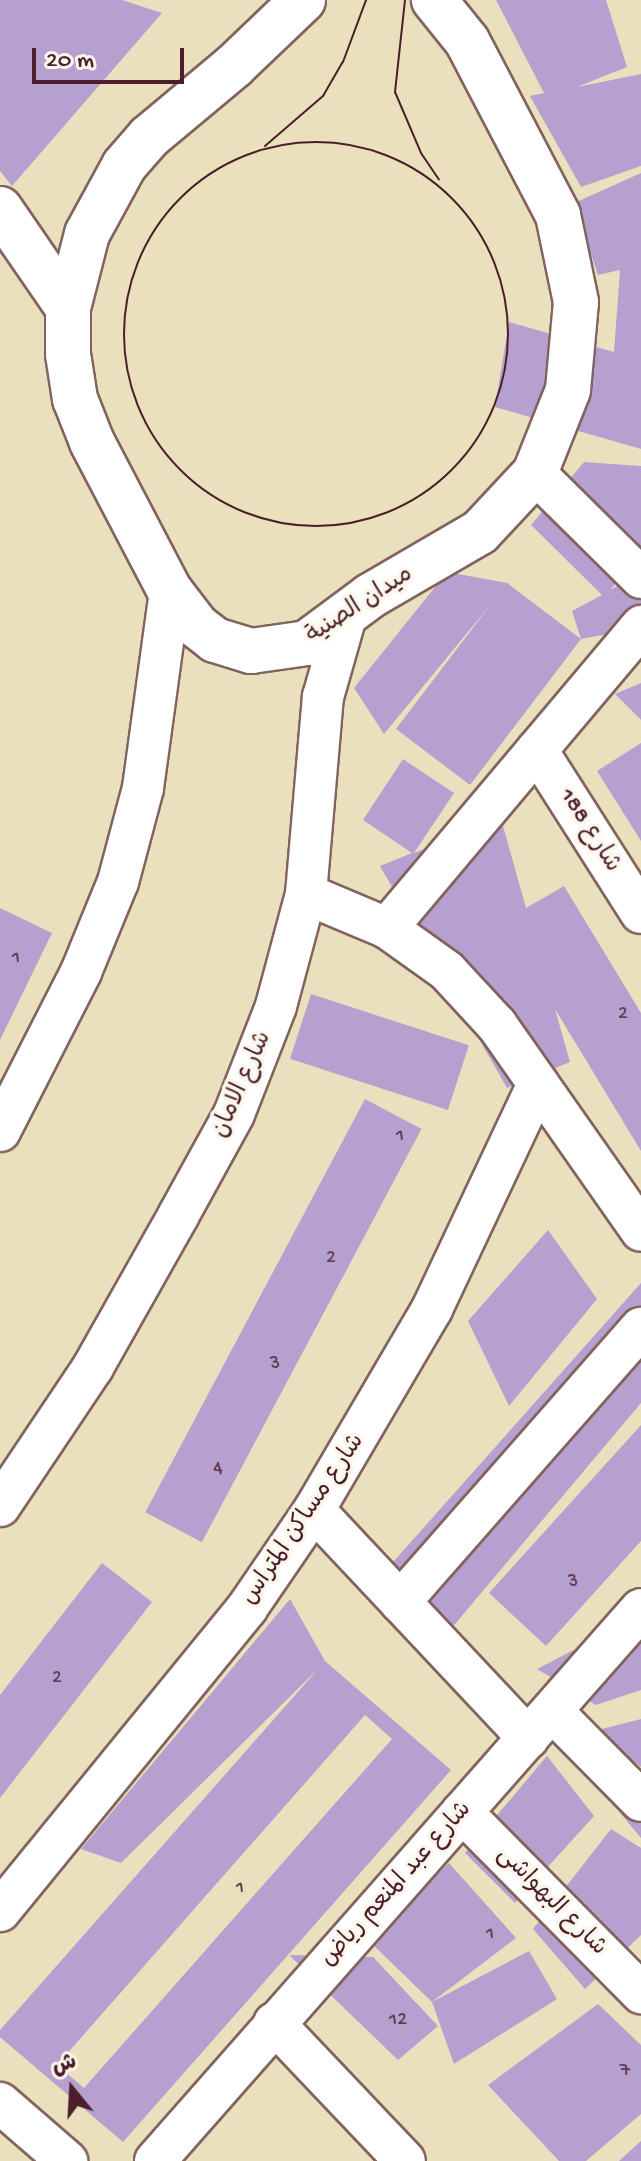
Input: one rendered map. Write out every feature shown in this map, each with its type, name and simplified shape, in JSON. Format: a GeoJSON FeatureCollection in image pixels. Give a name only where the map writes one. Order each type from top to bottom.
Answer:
{"type":"FeatureCollection","features":[{"type":"Feature","properties":{"kind":"street","name":"ميدان الصنية"},"geometry":{"type":"LineString","coordinates":[[299,0],[251,51],[149,137],[124,166],[87,234],[68,308],[68,354],[75,399],[92,442],[170,591],[206,633],[251,651],[307,643],[347,613],[480,532],[535,473],[568,390],[576,316],[570,257],[539,174],[445,4]]}},
{"type":"Feature","properties":{"kind":"street"},"geometry":{"type":"LineString","coordinates":[[0,209],[68,308]]}},
{"type":"Feature","properties":{"kind":"street"},"geometry":{"type":"LineString","coordinates":[[535,473],[641,578]]}},
{"type":"Feature","properties":{"kind":"street"},"geometry":{"type":"LineString","coordinates":[[0,1131],[81,972],[118,882],[143,788],[170,591]]}},
{"type":"Feature","properties":{"kind":"street","name":"شارع الامان"},"geometry":{"type":"LineString","coordinates":[[0,1506],[93,1367],[234,1114],[276,1006],[306,894],[323,697],[347,613]]}},
{"type":"Feature","properties":{"kind":"street"},"geometry":{"type":"LineString","coordinates":[[387,928],[641,626]]}},
{"type":"Feature","properties":{"kind":"street","name":"شارع 188"},"geometry":{"type":"LineString","coordinates":[[537,750],[641,913]]}},
{"type":"Feature","properties":{"kind":"street"},"geometry":{"type":"LineString","coordinates":[[306,894],[387,928],[447,971],[497,1025],[641,1231]]}},
{"type":"Feature","properties":{"kind":"street","name":"شارع مساكن المتراس"},"geometry":{"type":"LineString","coordinates":[[0,1911],[247,1608],[314,1510],[432,1309],[538,1084]]}},
{"type":"Feature","properties":{"kind":"street"},"geometry":{"type":"LineString","coordinates":[[400,1602],[641,1328]]}},
{"type":"Feature","properties":{"kind":"street"},"geometry":{"type":"LineString","coordinates":[[314,1510],[400,1602],[540,1725],[641,1801]]}},
{"type":"Feature","properties":{"kind":"street","name":"شارع عبد المنعم رياض"},"geometry":{"type":"LineString","coordinates":[[155,2161],[641,1609]]}},
{"type":"Feature","properties":{"kind":"street","name":"شارع البهواشى"},"geometry":{"type":"LineString","coordinates":[[462,1812],[637,1980]]}},
{"type":"Feature","properties":{"kind":"street"},"geometry":{"type":"LineString","coordinates":[[274,2023],[405,2161]]}},
{"type":"Feature","properties":{"kind":"street"},"geometry":{"type":"LineString","coordinates":[[0,2103],[67,2161]]}},
{"type":"Feature","properties":{"kind":"building"},"geometry":{"type":"Polygon","coordinates":[[[0,0],[122,0],[162,13],[12,186],[0,171],[0,0]]]}},
{"type":"Feature","properties":{"kind":"building"},"geometry":{"type":"Polygon","coordinates":[[[496,0],[606,0],[627,67],[577,87],[641,74],[641,166],[581,187],[530,96],[544,93],[496,0]]]}},
{"type":"Feature","properties":{"kind":"building"},"geometry":{"type":"Polygon","coordinates":[[[641,173],[641,449],[495,407],[509,322],[614,352],[620,270],[598,275],[574,203],[641,173]]]}},
{"type":"Feature","properties":{"kind":"building"},"geometry":{"type":"Polygon","coordinates":[[[584,462],[641,466],[641,554],[610,590],[641,573],[641,628],[581,639],[572,611],[602,595],[531,525],[584,462]]]}},
{"type":"Feature","properties":{"kind":"building"},"geometry":{"type":"Polygon","coordinates":[[[447,572],[507,583],[581,639],[470,785],[396,729],[491,604],[384,734],[354,688],[447,572]]]}},
{"type":"Feature","properties":{"kind":"building"},"geometry":{"type":"Polygon","coordinates":[[[641,683],[641,720],[615,694],[641,683]]]}},
{"type":"Feature","properties":{"kind":"building"},"geometry":{"type":"Polygon","coordinates":[[[641,743],[641,841],[597,771],[641,743]]]}},
{"type":"Feature","properties":{"kind":"building"},"geometry":{"type":"Polygon","coordinates":[[[403,759],[454,793],[414,853],[501,819],[526,908],[564,886],[641,1013],[641,1151],[555,1009],[570,1062],[507,1088],[380,866],[412,853],[363,820],[403,759]]]}},
{"type":"Feature","properties":{"kind":"building"},"geometry":{"type":"Polygon","coordinates":[[[0,908],[52,933],[0,1040],[0,908]]]}},
{"type":"Feature","properties":{"kind":"building"},"geometry":{"type":"Polygon","coordinates":[[[311,994],[469,1045],[448,1110],[290,1059],[311,994]]]}},
{"type":"Feature","properties":{"kind":"building"},"geometry":{"type":"Polygon","coordinates":[[[365,1099],[422,1129],[202,1542],[145,1512],[365,1099]]]}},
{"type":"Feature","properties":{"kind":"building"},"geometry":{"type":"Polygon","coordinates":[[[548,1230],[597,1299],[509,1406],[468,1321],[548,1230]]]}},
{"type":"Feature","properties":{"kind":"building"},"geometry":{"type":"Polygon","coordinates":[[[641,1283],[641,1403],[450,1630],[386,1570],[641,1283]]]}},
{"type":"Feature","properties":{"kind":"building"},"geometry":{"type":"Polygon","coordinates":[[[641,1425],[641,1541],[546,1646],[489,1593],[641,1425]]]}},
{"type":"Feature","properties":{"kind":"building"},"geometry":{"type":"Polygon","coordinates":[[[102,1563],[152,1602],[0,1798],[0,1695],[102,1563]]]}},
{"type":"Feature","properties":{"kind":"building"},"geometry":{"type":"Polygon","coordinates":[[[290,1599],[325,1661],[451,1770],[123,2142],[0,2037],[0,2030],[319,1668],[121,1863],[81,1849],[290,1599]],[[365,1715],[57,2065],[84,2088],[392,1739],[365,1715]]]}},
{"type":"Feature","properties":{"kind":"building"},"geometry":{"type":"Polygon","coordinates":[[[641,1615],[641,1690],[596,1705],[537,1669],[641,1615]]]}},
{"type":"Feature","properties":{"kind":"building"},"geometry":{"type":"Polygon","coordinates":[[[641,1719],[641,1767],[594,1731],[641,1719]]]}},
{"type":"Feature","properties":{"kind":"building"},"geometry":{"type":"Polygon","coordinates":[[[547,1756],[594,1816],[515,1903],[465,1853],[547,1756]]]}},
{"type":"Feature","properties":{"kind":"building"},"geometry":{"type":"Polygon","coordinates":[[[641,1785],[641,1838],[607,1797],[641,1785]]]}},
{"type":"Feature","properties":{"kind":"building"},"geometry":{"type":"Polygon","coordinates":[[[611,1829],[641,1848],[641,1935],[585,1989],[533,1929],[611,1829]]]}},
{"type":"Feature","properties":{"kind":"building"},"geometry":{"type":"Polygon","coordinates":[[[449,1863],[516,1938],[432,2002],[368,1940],[449,1863]]]}},
{"type":"Feature","properties":{"kind":"building"},"geometry":{"type":"Polygon","coordinates":[[[529,1951],[557,1999],[454,2064],[432,2002],[529,1951]]]}},
{"type":"Feature","properties":{"kind":"building"},"geometry":{"type":"Polygon","coordinates":[[[289,1955],[373,1957],[438,2026],[398,2060],[289,1955]]]}},
{"type":"Feature","properties":{"kind":"building"},"geometry":{"type":"Polygon","coordinates":[[[598,2004],[641,2045],[641,2114],[586,2161],[559,2161],[488,2085],[598,2004]]]}},
{"type":"Feature","properties":{"kind":"building"},"geometry":{"type":"Polygon","coordinates":[[[641,2141],[641,2161],[619,2161],[641,2141]]]}},
{"type":"Feature","properties":{"kind":"tram line"},"geometry":{"type":"LineString","coordinates":[[265,146],[323,96],[343,62],[366,0]]}},
{"type":"Feature","properties":{"kind":"tram line"},"geometry":{"type":"LineString","coordinates":[[405,0],[395,92],[421,153],[439,180]]}},
{"type":"Feature","properties":{"kind":"tram line"},"geometry":{"type":"LineString","coordinates":[[297,142],[335,142],[372,150],[407,164],[438,185],[465,212],[494,260],[505,296],[508,334],[505,372],[494,408],[465,456],[438,483],[407,504],[372,518],[335,526],[297,526],[260,518],[225,504],[194,483],[167,456],[146,425],[132,390],[124,353],[124,315],[132,278],[146,243],[167,212],[194,185],[225,164],[260,150],[297,142]]}}]}
